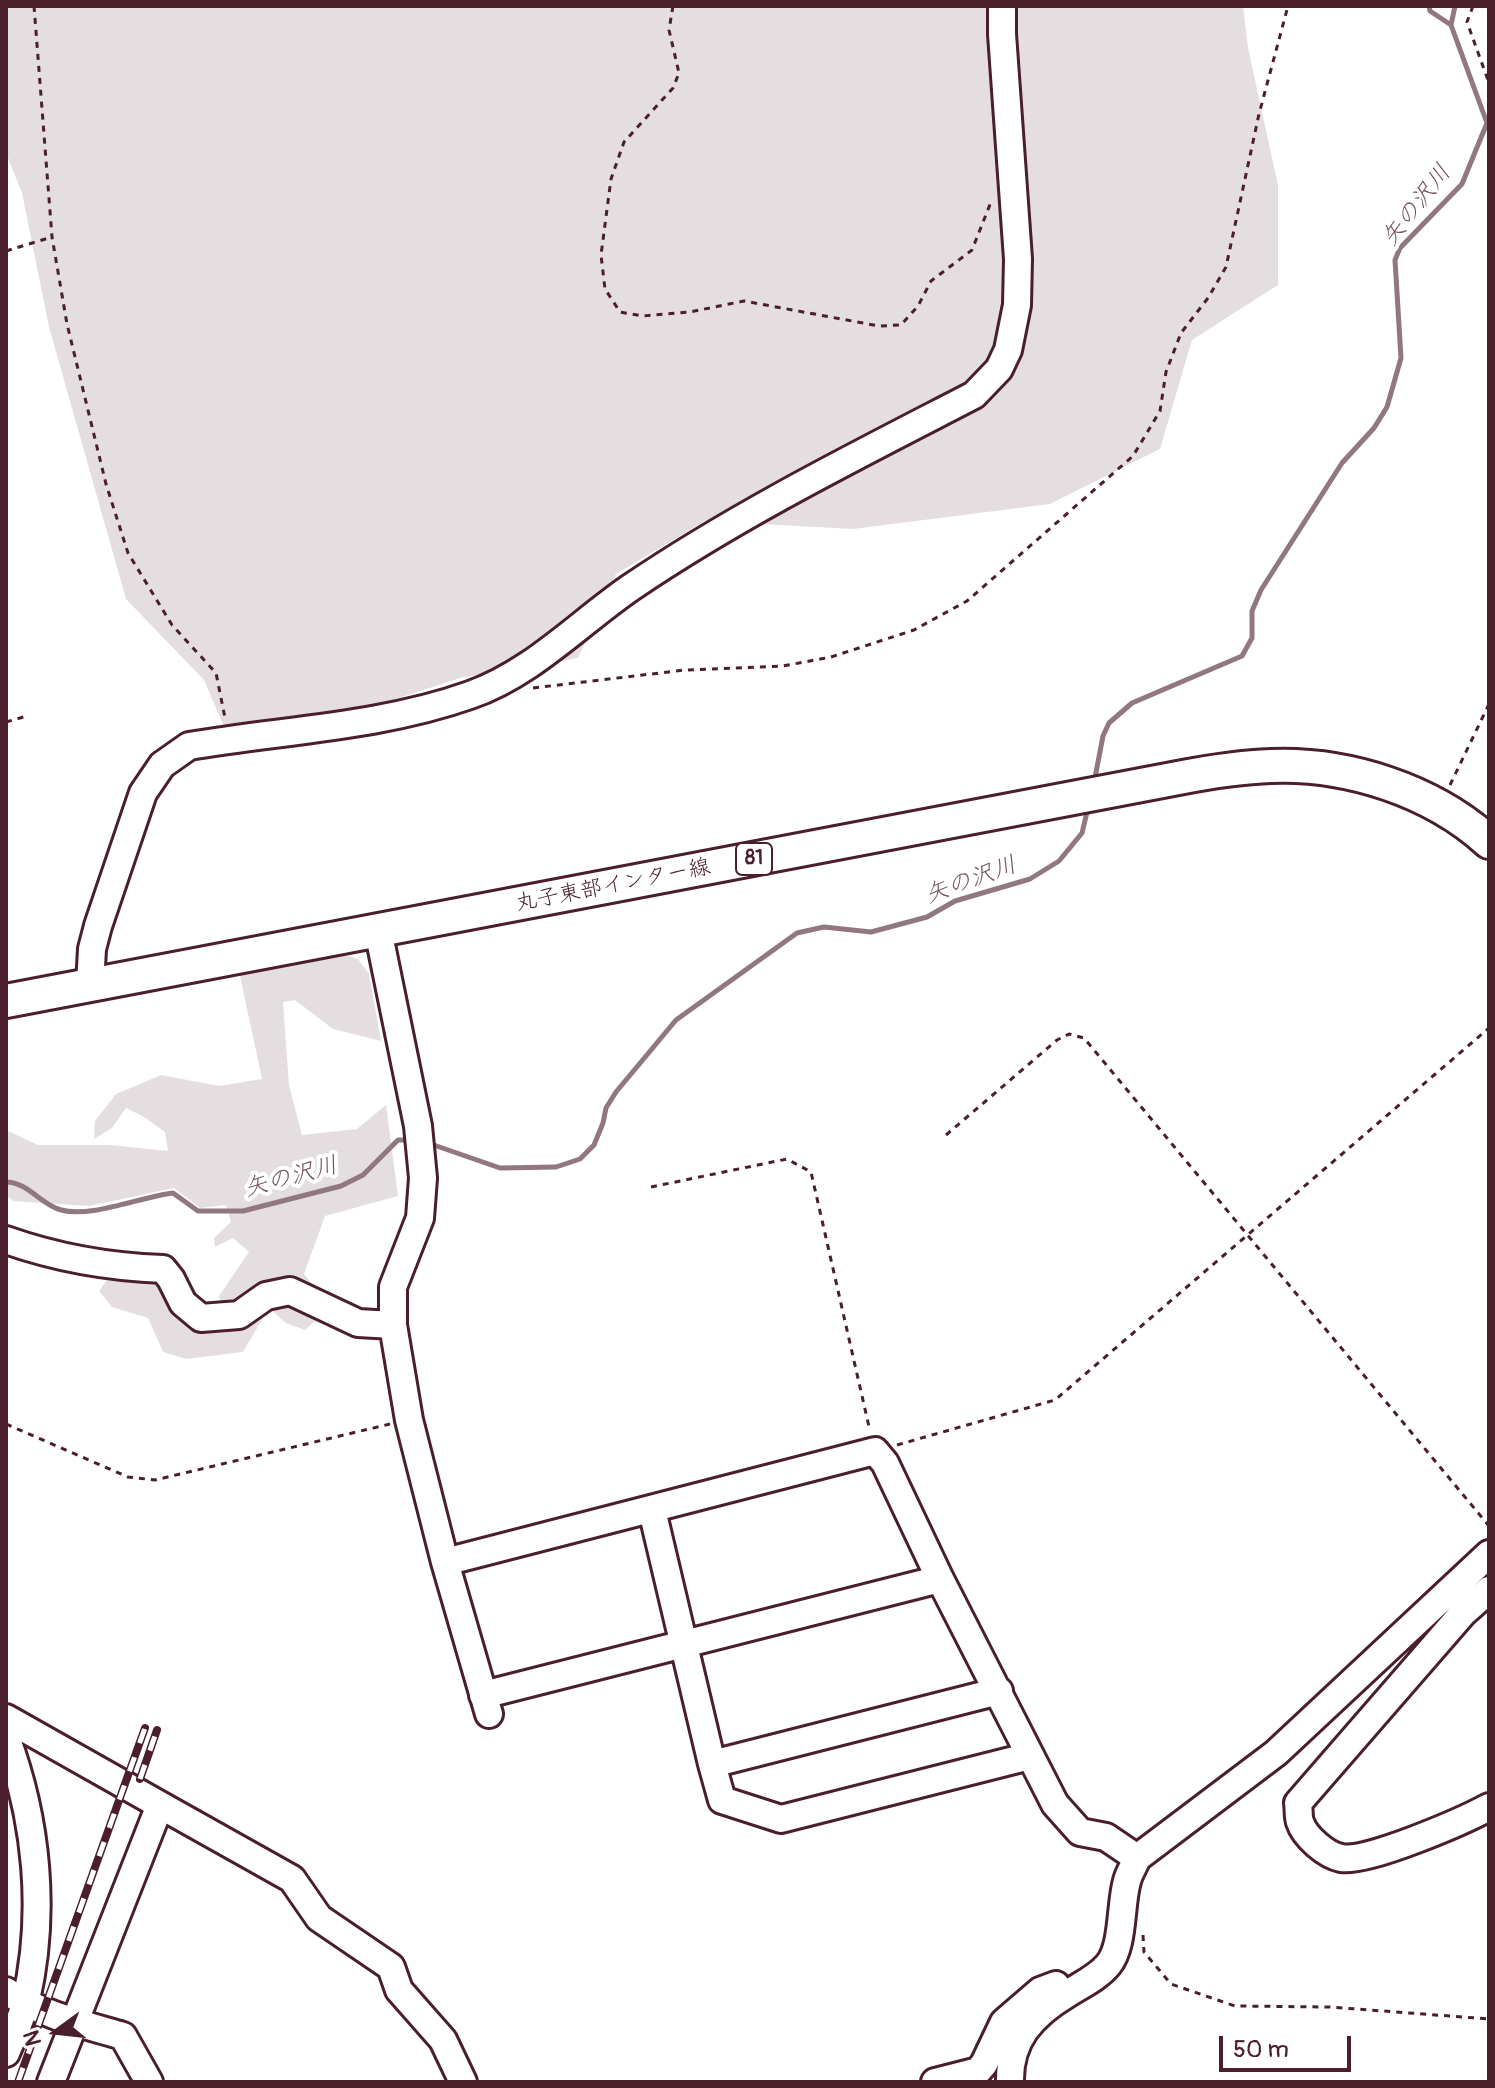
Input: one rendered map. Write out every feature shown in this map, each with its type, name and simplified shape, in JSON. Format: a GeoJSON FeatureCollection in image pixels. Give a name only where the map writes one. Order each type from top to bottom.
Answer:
{"type":"FeatureCollection","features":[{"type":"Feature","properties":{"kind":"main road","name":"丸子東部インター線"},"geometry":{"type":"LineString","coordinates":[[6,1001],[1241,768],[1298,766],[1355,776],[1414,793],[1459,817],[1489,842]]}},
{"type":"Feature","properties":{"kind":"street"},"geometry":{"type":"LineString","coordinates":[[90,985],[92,949],[98,926],[143,793],[162,765],[189,746],[407,712],[470,695],[496,683],[551,648],[630,588],[728,526],[974,395],[999,369],[1008,350],[1017,305],[1018,259],[1002,6]]}},
{"type":"Feature","properties":{"kind":"street"},"geometry":{"type":"LineString","coordinates":[[378,930],[418,1126],[423,1178],[420,1218],[393,1287],[393,1325],[409,1420],[445,1562],[486,1704],[684,1645],[940,1579]]}},
{"type":"Feature","properties":{"kind":"street"},"geometry":{"type":"LineString","coordinates":[[6,1240],[40,1252],[92,1262],[163,1269],[183,1303],[201,1318],[239,1315],[266,1296],[290,1291],[358,1323],[393,1325]]}},
{"type":"Feature","properties":{"kind":"street"},"geometry":{"type":"LineString","coordinates":[[445,1562],[875,1451],[885,1463],[940,1579],[1055,1804],[1080,1832],[1106,1837],[1137,1858]]}},
{"type":"Feature","properties":{"kind":"street"},"geometry":{"type":"LineString","coordinates":[[652,1510],[722,1800],[781,1819],[1030,1756]]}},
{"type":"Feature","properties":{"kind":"street"},"geometry":{"type":"LineString","coordinates":[[1010,2082],[1009,2061],[1018,2038],[1045,2008],[1092,1979],[1109,1964],[1118,1936],[1126,1884],[1137,1858],[1276,1753],[1489,1554]]}},
{"type":"Feature","properties":{"kind":"street"},"geometry":{"type":"LineString","coordinates":[[1489,1590],[1463,1613],[1298,1803],[1300,1823],[1306,1831],[1325,1851],[1342,1858],[1368,1857],[1460,1822],[1489,1807]]}},
{"type":"Feature","properties":{"kind":"street"},"geometry":{"type":"LineString","coordinates":[[712,1764],[999,1691]]}},
{"type":"Feature","properties":{"kind":"street"},"geometry":{"type":"LineString","coordinates":[[6,1718],[292,1879],[319,1918],[391,1967],[399,1990],[443,2040],[463,2082]]}},
{"type":"Feature","properties":{"kind":"street"},"geometry":{"type":"LineString","coordinates":[[6,1737],[17,1766],[34,1850],[35,1934],[16,1997],[6,2053]]}},
{"type":"Feature","properties":{"kind":"street"},"geometry":{"type":"LineString","coordinates":[[51,2082],[160,1805]]}},
{"type":"Feature","properties":{"kind":"street"},"geometry":{"type":"LineString","coordinates":[[935,2082],[978,2071],[1004,2022],[1040,1991],[1057,1985],[1071,1991]]}},
{"type":"Feature","properties":{"kind":"street"},"geometry":{"type":"LineString","coordinates":[[16,1997],[74,2023],[123,2036],[149,2082]]}},
{"type":"Feature","properties":{"kind":"path"},"geometry":{"type":"LineString","coordinates":[[34,6],[52,237],[70,339],[106,484],[128,553],[172,625],[216,673],[229,738]]}},
{"type":"Feature","properties":{"kind":"path"},"geometry":{"type":"LineString","coordinates":[[673,6],[669,30],[679,73],[673,88],[624,142],[611,179],[601,255],[605,289],[620,312],[659,315],[744,301],[867,324],[901,325],[918,306],[931,281],[972,250],[985,213],[996,194],[1013,187]]}},
{"type":"Feature","properties":{"kind":"path"},"geometry":{"type":"LineString","coordinates":[[528,689],[685,670],[783,666],[831,657],[914,630],[967,601],[1133,456],[1160,411],[1166,372],[1181,333],[1208,298],[1226,267],[1256,127],[1288,6]]}},
{"type":"Feature","properties":{"kind":"path"},"geometry":{"type":"LineString","coordinates":[[1473,6],[1467,22],[1489,83]]}},
{"type":"Feature","properties":{"kind":"path"},"geometry":{"type":"LineString","coordinates":[[6,251],[52,237]]}},
{"type":"Feature","properties":{"kind":"path"},"geometry":{"type":"LineString","coordinates":[[1440,807],[1489,704]]}},
{"type":"Feature","properties":{"kind":"path"},"geometry":{"type":"LineString","coordinates":[[6,722],[27,716]]}},
{"type":"Feature","properties":{"kind":"path"},"geometry":{"type":"LineString","coordinates":[[651,1187],[787,1159],[811,1172],[875,1451],[1055,1400],[1489,1028]]}},
{"type":"Feature","properties":{"kind":"path"},"geometry":{"type":"LineString","coordinates":[[946,1135],[1057,1040],[1069,1034],[1084,1038],[1489,1526]]}},
{"type":"Feature","properties":{"kind":"path"},"geometry":{"type":"LineString","coordinates":[[6,1424],[128,1477],[155,1480],[409,1420]]}},
{"type":"Feature","properties":{"kind":"path"},"geometry":{"type":"LineString","coordinates":[[1142,1927],[1144,1952],[1171,1984],[1235,2006],[1330,2007],[1489,2019]]}},
{"type":"Feature","properties":{"kind":"shaded area"},"geometry":{"type":"Polygon","coordinates":[[[6,6],[1243,6],[1248,48],[1278,185],[1278,285],[1192,340],[1160,449],[1050,504],[853,529],[705,521],[616,574],[578,658],[460,678],[390,701],[229,738],[204,680],[126,599],[49,327],[22,193],[6,153],[6,6]]]}},
{"type":"Feature","properties":{"kind":"shaded area"},"geometry":{"type":"Polygon","coordinates":[[[340,953],[358,959],[369,974],[381,1041],[333,1029],[295,1000],[283,1002],[289,1085],[302,1135],[357,1129],[386,1105],[398,1196],[325,1216],[304,1274],[331,1307],[305,1330],[286,1323],[269,1308],[243,1352],[186,1359],[163,1352],[148,1318],[112,1307],[99,1291],[110,1276],[151,1277],[203,1331],[225,1315],[219,1296],[249,1252],[233,1238],[215,1247],[214,1238],[231,1222],[226,1205],[200,1208],[174,1188],[89,1206],[13,1201],[6,1195],[6,1130],[38,1145],[110,1145],[168,1151],[165,1132],[126,1108],[112,1128],[94,1139],[95,1121],[116,1094],[161,1075],[219,1086],[262,1079],[239,971],[340,953]]]}},
{"type":"Feature","properties":{"kind":"waterway"},"geometry":{"type":"LineString","coordinates":[[1429,6],[1430,11],[1451,25]]}},
{"type":"Feature","properties":{"kind":"waterway","name":"矢の沢川"},"geometry":{"type":"LineString","coordinates":[[1094,783],[1103,736],[1109,723],[1132,703],[1242,656],[1252,638],[1252,611],[1261,590],[1342,463],[1374,428],[1387,407],[1401,358],[1395,260],[1400,248],[1462,184],[1487,123],[1451,25],[1455,6]]}},
{"type":"Feature","properties":{"kind":"waterway","name":"矢の沢川"},"geometry":{"type":"LineString","coordinates":[[428,1143],[500,1168],[556,1167],[580,1159],[594,1145],[606,1108],[616,1092],[676,1020],[797,933],[824,927],[871,932],[927,917],[955,901],[1030,879],[1059,861],[1082,833],[1088,808]]}},
{"type":"Feature","properties":{"kind":"waterway","name":"矢の沢川"},"geometry":{"type":"LineString","coordinates":[[6,1182],[21,1186],[54,1207],[73,1212],[173,1193],[198,1211],[243,1211],[341,1186],[363,1175],[398,1140],[411,1140]]}},
{"type":"Feature","properties":{"kind":"railway"},"geometry":{"type":"LineString","coordinates":[[18,2082],[145,1728]]}},
{"type":"Feature","properties":{"kind":"railway"},"geometry":{"type":"LineString","coordinates":[[140,1779],[157,1730]]}}]}
